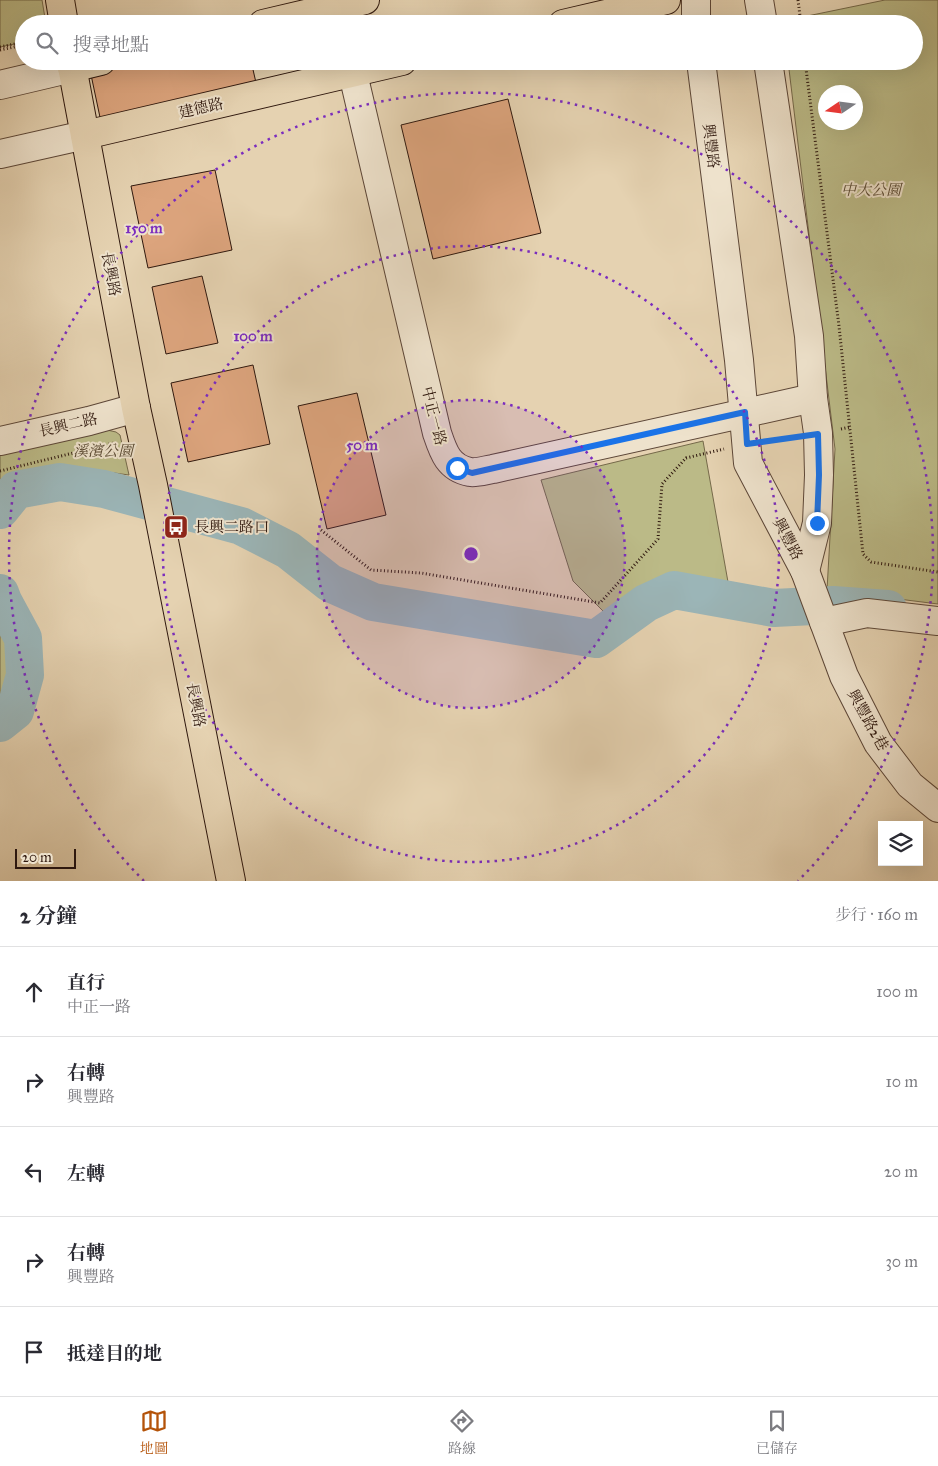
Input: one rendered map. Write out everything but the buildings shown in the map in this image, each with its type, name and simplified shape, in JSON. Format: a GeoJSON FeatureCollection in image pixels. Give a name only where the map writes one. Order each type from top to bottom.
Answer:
{"type":"FeatureCollection","features":[{"type":"Feature","properties":{"kind":"main road"},"geometry":{"type":"LineString","coordinates":[[60,0],[62,15]]}},
{"type":"Feature","properties":{"kind":"main road"},"geometry":{"type":"LineString","coordinates":[[311,15],[338,10],[365,0]]}},
{"type":"Feature","properties":{"kind":"main road"},"geometry":{"type":"LineString","coordinates":[[602,15],[666,0]]}},
{"type":"Feature","properties":{"kind":"main road","name":"長興路"},"geometry":{"type":"LineString","coordinates":[[73,70],[136,408],[154,486],[231,881]]}},
{"type":"Feature","properties":{"kind":"main road","name":"建德路"},"geometry":{"type":"LineString","coordinates":[[85,135],[339,70]]}},
{"type":"Feature","properties":{"kind":"street"},"geometry":{"type":"LineString","coordinates":[[696,0],[696,15]]}},
{"type":"Feature","properties":{"kind":"street"},"geometry":{"type":"LineString","coordinates":[[759,0],[762,15]]}},
{"type":"Feature","properties":{"kind":"street"},"geometry":{"type":"LineString","coordinates":[[0,84],[50,70]]}},
{"type":"Feature","properties":{"kind":"street","name":"中正一路"},"geometry":{"type":"LineString","coordinates":[[352,70],[437,433],[444,454],[457,468],[472,473],[813,398]]}},
{"type":"Feature","properties":{"kind":"street","name":"興豐路"},"geometry":{"type":"LineString","coordinates":[[702,70],[745,412],[748,463],[809,581]]}},
{"type":"Feature","properties":{"kind":"street","name":"興豐路"},"geometry":{"type":"LineString","coordinates":[[769,70],[809,336],[813,398],[818,434],[817,523],[809,581]]}},
{"type":"Feature","properties":{"kind":"street","name":"建德路"},"geometry":{"type":"LineString","coordinates":[[0,154],[85,135]]}},
{"type":"Feature","properties":{"kind":"street","name":"長興二路"},"geometry":{"type":"LineString","coordinates":[[0,441],[89,421],[136,408]]}},
{"type":"Feature","properties":{"kind":"street","name":"興豐路2巷"},"geometry":{"type":"LineString","coordinates":[[809,581],[844,676],[878,743],[910,785],[938,808]]}},
{"type":"Feature","properties":{"kind":"street"},"geometry":{"type":"LineString","coordinates":[[823,619],[867,613],[938,620]]}},
{"type":"Feature","properties":{"kind":"path"},"geometry":{"type":"LineString","coordinates":[[798,0],[800,15]]}},
{"type":"Feature","properties":{"kind":"path"},"geometry":{"type":"LineString","coordinates":[[0,48],[15,45]]}},
{"type":"Feature","properties":{"kind":"path"},"geometry":{"type":"LineString","coordinates":[[807,70],[839,326],[863,554],[871,562],[938,572]]}},
{"type":"Feature","properties":{"kind":"path"},"geometry":{"type":"LineString","coordinates":[[321,530],[371,570],[421,573],[600,604],[658,539],[662,484],[686,458],[747,444],[818,434],[850,427]]}},
{"type":"Feature","properties":{"kind":"path"},"geometry":{"type":"LineString","coordinates":[[0,471],[114,443]]}},
{"type":"Feature","properties":{"kind":"green space"},"geometry":{"type":"Polygon","coordinates":[[[0,0],[42,0],[44,15],[15,15],[15,44],[0,47],[0,0]]]}},
{"type":"Feature","properties":{"kind":"green space","name":"中大公園"},"geometry":{"type":"Polygon","coordinates":[[[885,0],[938,0],[938,604],[827,590],[835,449],[789,70],[923,70],[923,15],[812,15],[885,0]]]}},
{"type":"Feature","properties":{"kind":"green space","name":"溪濱公園"},"geometry":{"type":"Polygon","coordinates":[[[107,430],[120,435],[129,475],[82,469],[54,468],[0,482],[0,454],[107,430]]]}},
{"type":"Feature","properties":{"kind":"green space"},"geometry":{"type":"Polygon","coordinates":[[[703,441],[728,582],[677,575],[657,584],[606,614],[573,581],[541,480],[703,441]]]}},
{"type":"Feature","properties":{"kind":"green space"},"geometry":{"type":"Polygon","coordinates":[[[0,613],[10,625],[16,651],[16,669],[0,696],[0,613]]]}},
{"type":"Feature","properties":{"kind":"waterway"},"geometry":{"type":"LineString","coordinates":[[0,510],[16,490],[60,482],[104,489],[241,526],[288,550],[330,583],[373,602],[596,639],[646,603],[674,590],[774,608],[833,605],[888,609]]}},
{"type":"Feature","properties":{"kind":"waterway"},"geometry":{"type":"LineString","coordinates":[[0,593],[23,638],[25,675],[15,711],[0,723]]}},
{"type":"Feature","properties":{"kind":"place","name":"長興二路口"},"geometry":{"type":"Point","coordinates":[176,527]}},
{"type":"Feature","properties":{"kind":"route"},"geometry":{"type":"LineString","coordinates":[[457,468],[472,473],[745,412],[747,444],[818,434],[817,523]]}}]}
